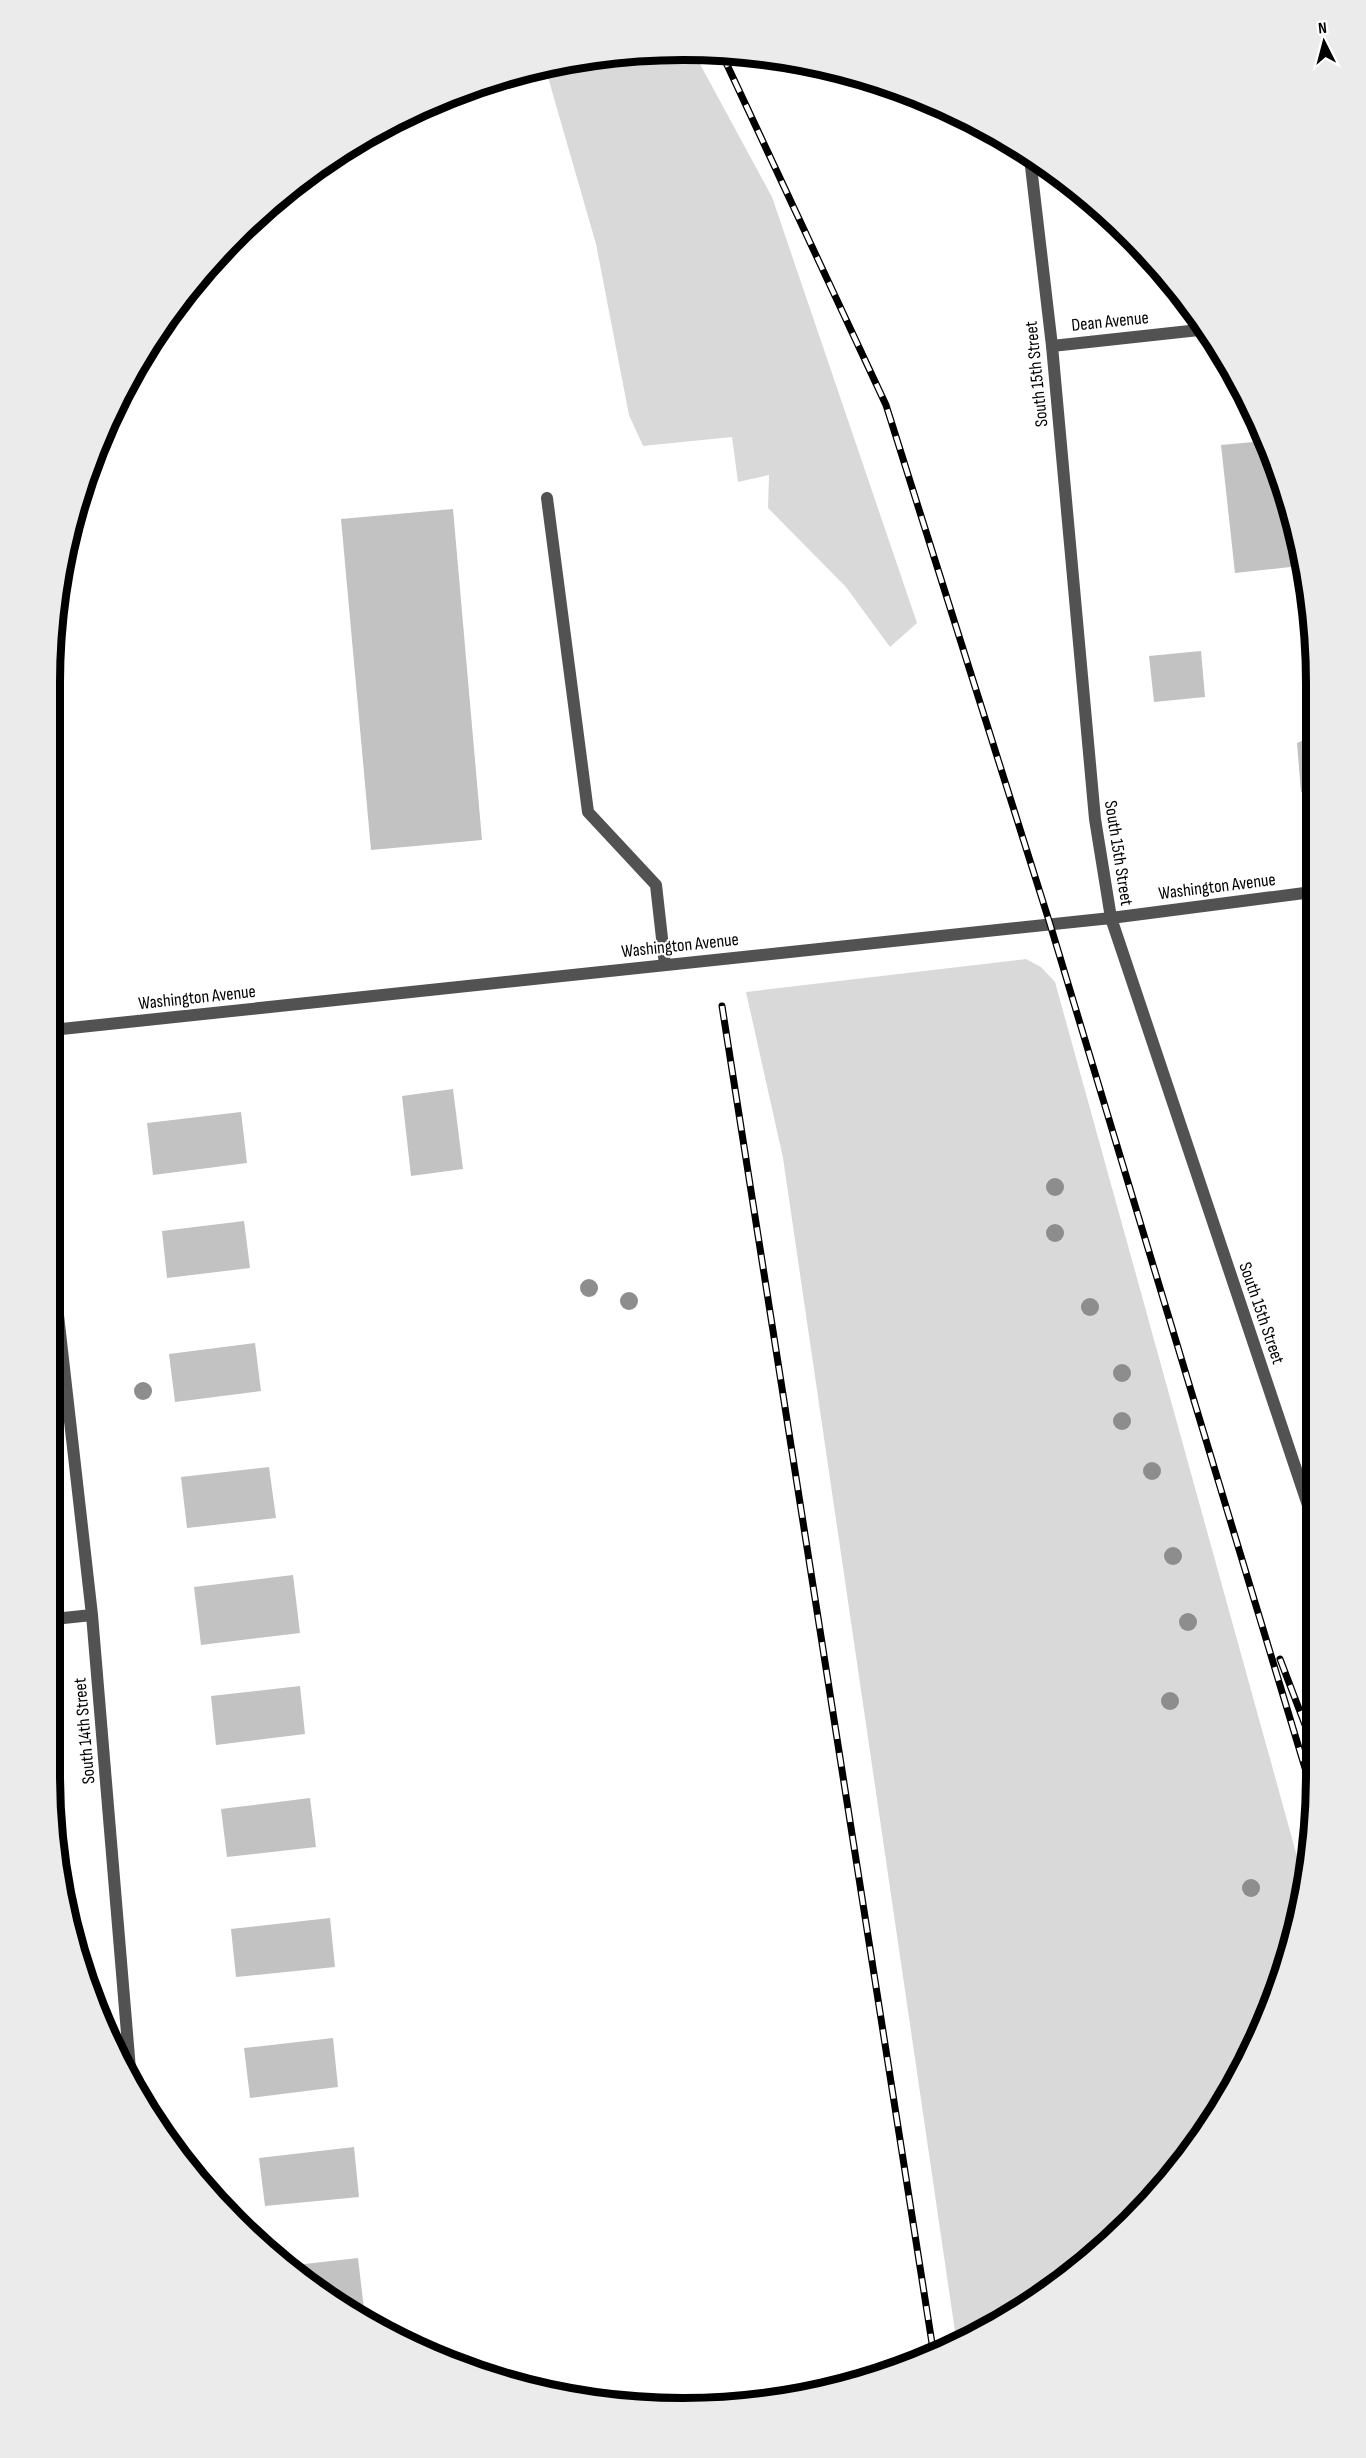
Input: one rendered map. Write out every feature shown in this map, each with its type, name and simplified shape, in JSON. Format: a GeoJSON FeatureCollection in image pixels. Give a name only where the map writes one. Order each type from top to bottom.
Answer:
{"type":"FeatureCollection","features":[{"type":"Feature","properties":{"kind":"street","name":"South 15th Street"},"geometry":{"type":"LineString","coordinates":[[1031,166],[1052,346],[1095,819],[1111,918],[1306,1499]]}},
{"type":"Feature","properties":{"kind":"street","name":"Dean Avenue"},"geometry":{"type":"LineString","coordinates":[[1052,346],[1196,330]]}},
{"type":"Feature","properties":{"kind":"street"},"geometry":{"type":"LineString","coordinates":[[547,498],[588,812],[656,885],[665,965]]}},
{"type":"Feature","properties":{"kind":"street","name":"Washington Avenue"},"geometry":{"type":"LineString","coordinates":[[60,1029],[1111,918],[1306,893]]}},
{"type":"Feature","properties":{"kind":"street","name":"South 14th Street"},"geometry":{"type":"LineString","coordinates":[[60,1333],[92,1615],[129,2061]]}},
{"type":"Feature","properties":{"kind":"street"},"geometry":{"type":"LineString","coordinates":[[60,1618],[92,1615]]}},
{"type":"Feature","properties":{"kind":"shaded area"},"geometry":{"type":"Polygon","coordinates":[[[698,60],[772,197],[917,623],[890,647],[846,587],[768,508],[769,475],[738,482],[732,437],[643,446],[629,415],[596,244],[547,75],[602,65],[642,61],[698,60]]]}},
{"type":"Feature","properties":{"kind":"shaded area"},"geometry":{"type":"Polygon","coordinates":[[[1026,959],[1041,967],[1055,982],[1299,1865],[1285,1936],[1259,2013],[1223,2087],[1177,2154],[1124,2216],[1094,2243],[1029,2293],[956,2336],[783,1158],[746,992],[1026,959]]]}},
{"type":"Feature","properties":{"kind":"building"},"geometry":{"type":"Polygon","coordinates":[[[1257,442],[1285,522],[1295,567],[1235,573],[1221,445],[1257,442]]]}},
{"type":"Feature","properties":{"kind":"building"},"geometry":{"type":"Polygon","coordinates":[[[453,509],[482,840],[371,850],[341,519],[453,509]]]}},
{"type":"Feature","properties":{"kind":"building"},"geometry":{"type":"Polygon","coordinates":[[[1201,651],[1205,697],[1154,702],[1149,656],[1201,651]]]}},
{"type":"Feature","properties":{"kind":"building"},"geometry":{"type":"Polygon","coordinates":[[[1306,739],[1306,792],[1301,792],[1297,743],[1306,739]]]}},
{"type":"Feature","properties":{"kind":"building"},"geometry":{"type":"Polygon","coordinates":[[[453,1089],[463,1169],[411,1176],[402,1096],[453,1089]]]}},
{"type":"Feature","properties":{"kind":"building"},"geometry":{"type":"Polygon","coordinates":[[[241,1112],[247,1163],[153,1175],[147,1123],[241,1112]]]}},
{"type":"Feature","properties":{"kind":"building"},"geometry":{"type":"Polygon","coordinates":[[[244,1221],[250,1268],[167,1278],[162,1231],[244,1221]]]}},
{"type":"Feature","properties":{"kind":"building"},"geometry":{"type":"Polygon","coordinates":[[[255,1343],[261,1391],[175,1402],[169,1354],[255,1343]]]}},
{"type":"Feature","properties":{"kind":"building"},"geometry":{"type":"Polygon","coordinates":[[[269,1467],[276,1518],[187,1528],[181,1477],[269,1467]]]}},
{"type":"Feature","properties":{"kind":"building"},"geometry":{"type":"Polygon","coordinates":[[[293,1575],[300,1633],[201,1645],[194,1587],[293,1575]]]}},
{"type":"Feature","properties":{"kind":"building"},"geometry":{"type":"Polygon","coordinates":[[[300,1686],[305,1734],[216,1745],[211,1696],[300,1686]]]}},
{"type":"Feature","properties":{"kind":"building"},"geometry":{"type":"Polygon","coordinates":[[[310,1798],[316,1847],[227,1857],[221,1809],[310,1798]]]}},
{"type":"Feature","properties":{"kind":"building"},"geometry":{"type":"Polygon","coordinates":[[[330,1918],[335,1967],[236,1977],[231,1929],[330,1918]]]}},
{"type":"Feature","properties":{"kind":"building"},"geometry":{"type":"Polygon","coordinates":[[[333,2038],[338,2087],[250,2098],[244,2048],[333,2038]]]}},
{"type":"Feature","properties":{"kind":"building"},"geometry":{"type":"Polygon","coordinates":[[[354,2147],[359,2197],[265,2206],[259,2158],[354,2147]]]}},
{"type":"Feature","properties":{"kind":"building"},"geometry":{"type":"Polygon","coordinates":[[[358,2258],[364,2309],[337,2293],[299,2265],[358,2258]]]}},
{"type":"Feature","properties":{"kind":"railway"},"geometry":{"type":"LineString","coordinates":[[725,61],[886,405],[1050,924],[1306,1771]]}},
{"type":"Feature","properties":{"kind":"railway"},"geometry":{"type":"LineString","coordinates":[[722,1006],[932,2346]]}},
{"type":"Feature","properties":{"kind":"railway"},"geometry":{"type":"LineString","coordinates":[[1280,1659],[1306,1727]]}}]}
